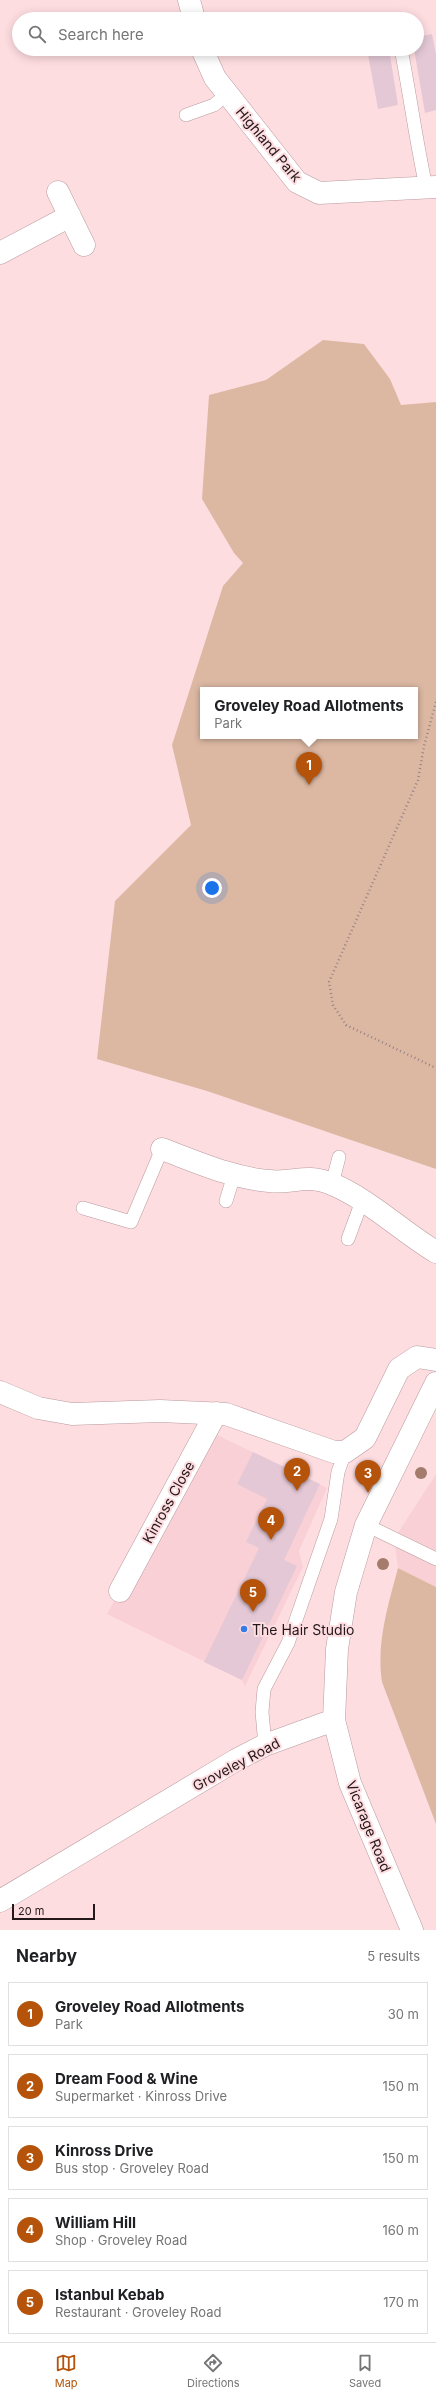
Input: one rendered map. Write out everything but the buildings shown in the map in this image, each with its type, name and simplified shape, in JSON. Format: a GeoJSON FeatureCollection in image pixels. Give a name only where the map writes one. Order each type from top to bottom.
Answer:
{"type":"FeatureCollection","features":[{"type":"Feature","properties":{"kind":"street"},"geometry":{"type":"LineString","coordinates":[[189,0],[192,12]]}},
{"type":"Feature","properties":{"kind":"street","name":"Highland Park"},"geometry":{"type":"LineString","coordinates":[[205,56],[215,78],[297,182],[319,193],[431,187]]}},
{"type":"Feature","properties":{"kind":"street"},"geometry":{"type":"LineString","coordinates":[[58,192],[84,245]]}},
{"type":"Feature","properties":{"kind":"street"},"geometry":{"type":"LineString","coordinates":[[0,253],[70,216]]}},
{"type":"Feature","properties":{"kind":"street"},"geometry":{"type":"LineString","coordinates":[[162,1149],[234,1175],[270,1182],[305,1178],[332,1184],[362,1201],[436,1252]]}},
{"type":"Feature","properties":{"kind":"street"},"geometry":{"type":"LineString","coordinates":[[0,1392],[38,1408],[72,1414],[160,1411],[226,1414],[334,1452],[345,1452],[365,1438],[400,1370],[417,1357],[436,1360]]}},
{"type":"Feature","properties":{"kind":"street"},"geometry":{"type":"LineString","coordinates":[[334,1720],[337,1649],[346,1592],[366,1525],[436,1384]]}},
{"type":"Feature","properties":{"kind":"street","name":"Kinross Close"},"geometry":{"type":"LineString","coordinates":[[120,1591],[216,1413]]}},
{"type":"Feature","properties":{"kind":"street","name":"Groveley Road"},"geometry":{"type":"LineString","coordinates":[[0,1901],[265,1745],[334,1720]]}},
{"type":"Feature","properties":{"kind":"street","name":"Vicarage Road"},"geometry":{"type":"LineString","coordinates":[[334,1720],[350,1783],[412,1930]]}},
{"type":"Feature","properties":{"kind":"lane"},"geometry":{"type":"LineString","coordinates":[[402,56],[414,115],[413,128],[431,187]]}},
{"type":"Feature","properties":{"kind":"lane"},"geometry":{"type":"LineString","coordinates":[[186,115],[214,105],[227,94]]}},
{"type":"Feature","properties":{"kind":"lane"},"geometry":{"type":"LineString","coordinates":[[83,1208],[131,1222],[162,1149]]}},
{"type":"Feature","properties":{"kind":"lane"},"geometry":{"type":"LineString","coordinates":[[332,1184],[339,1157]]}},
{"type":"Feature","properties":{"kind":"lane"},"geometry":{"type":"LineString","coordinates":[[226,1201],[234,1175]]}},
{"type":"Feature","properties":{"kind":"lane"},"geometry":{"type":"LineString","coordinates":[[348,1239],[362,1201]]}},
{"type":"Feature","properties":{"kind":"lane"},"geometry":{"type":"LineString","coordinates":[[265,1745],[262,1712],[264,1689],[288,1643],[326,1534],[331,1519],[338,1472],[345,1452]]}},
{"type":"Feature","properties":{"kind":"lane"},"geometry":{"type":"LineString","coordinates":[[366,1525],[436,1560]]}},
{"type":"Feature","properties":{"kind":"path"},"geometry":{"type":"LineString","coordinates":[[436,702],[424,746],[418,780],[329,982],[332,1005],[346,1024],[436,1068]]}},
{"type":"Feature","properties":{"kind":"shaded area"},"geometry":{"type":"Polygon","coordinates":[[[323,340],[364,344],[390,379],[401,405],[436,402],[436,1169],[207,1091],[97,1059],[115,901],[191,825],[172,745],[223,586],[243,563],[234,553],[202,499],[209,395],[266,380],[323,340]]]}},
{"type":"Feature","properties":{"kind":"shaded area"},"geometry":{"type":"Polygon","coordinates":[[[207,1430],[327,1488],[299,1551],[303,1567],[245,1686],[242,1680],[107,1614],[207,1430]]]}},
{"type":"Feature","properties":{"kind":"shaded area"},"geometry":{"type":"Polygon","coordinates":[[[436,1474],[436,1587],[398,1568],[394,1539],[436,1474]]]}},
{"type":"Feature","properties":{"kind":"shaded area"},"geometry":{"type":"Polygon","coordinates":[[[398,1568],[436,1587],[436,1824],[382,1682],[382,1639],[387,1610],[398,1568]]]}},
{"type":"Feature","properties":{"kind":"place","name":"Groveley Road Allotments"},"geometry":{"type":"Point","coordinates":[309,785]}},
{"type":"Feature","properties":{"kind":"place","name":"Dream Food & Wine"},"geometry":{"type":"Point","coordinates":[297,1491]}},
{"type":"Feature","properties":{"kind":"place","name":"Kinross Drive"},"geometry":{"type":"Point","coordinates":[368,1493]}},
{"type":"Feature","properties":{"kind":"place","name":"William Hill"},"geometry":{"type":"Point","coordinates":[271,1540]}},
{"type":"Feature","properties":{"kind":"place","name":"Istanbul Kebab"},"geometry":{"type":"Point","coordinates":[253,1612]}},
{"type":"Feature","properties":{"kind":"place","name":"The Hair Studio"},"geometry":{"type":"Point","coordinates":[244,1629]}}]}
